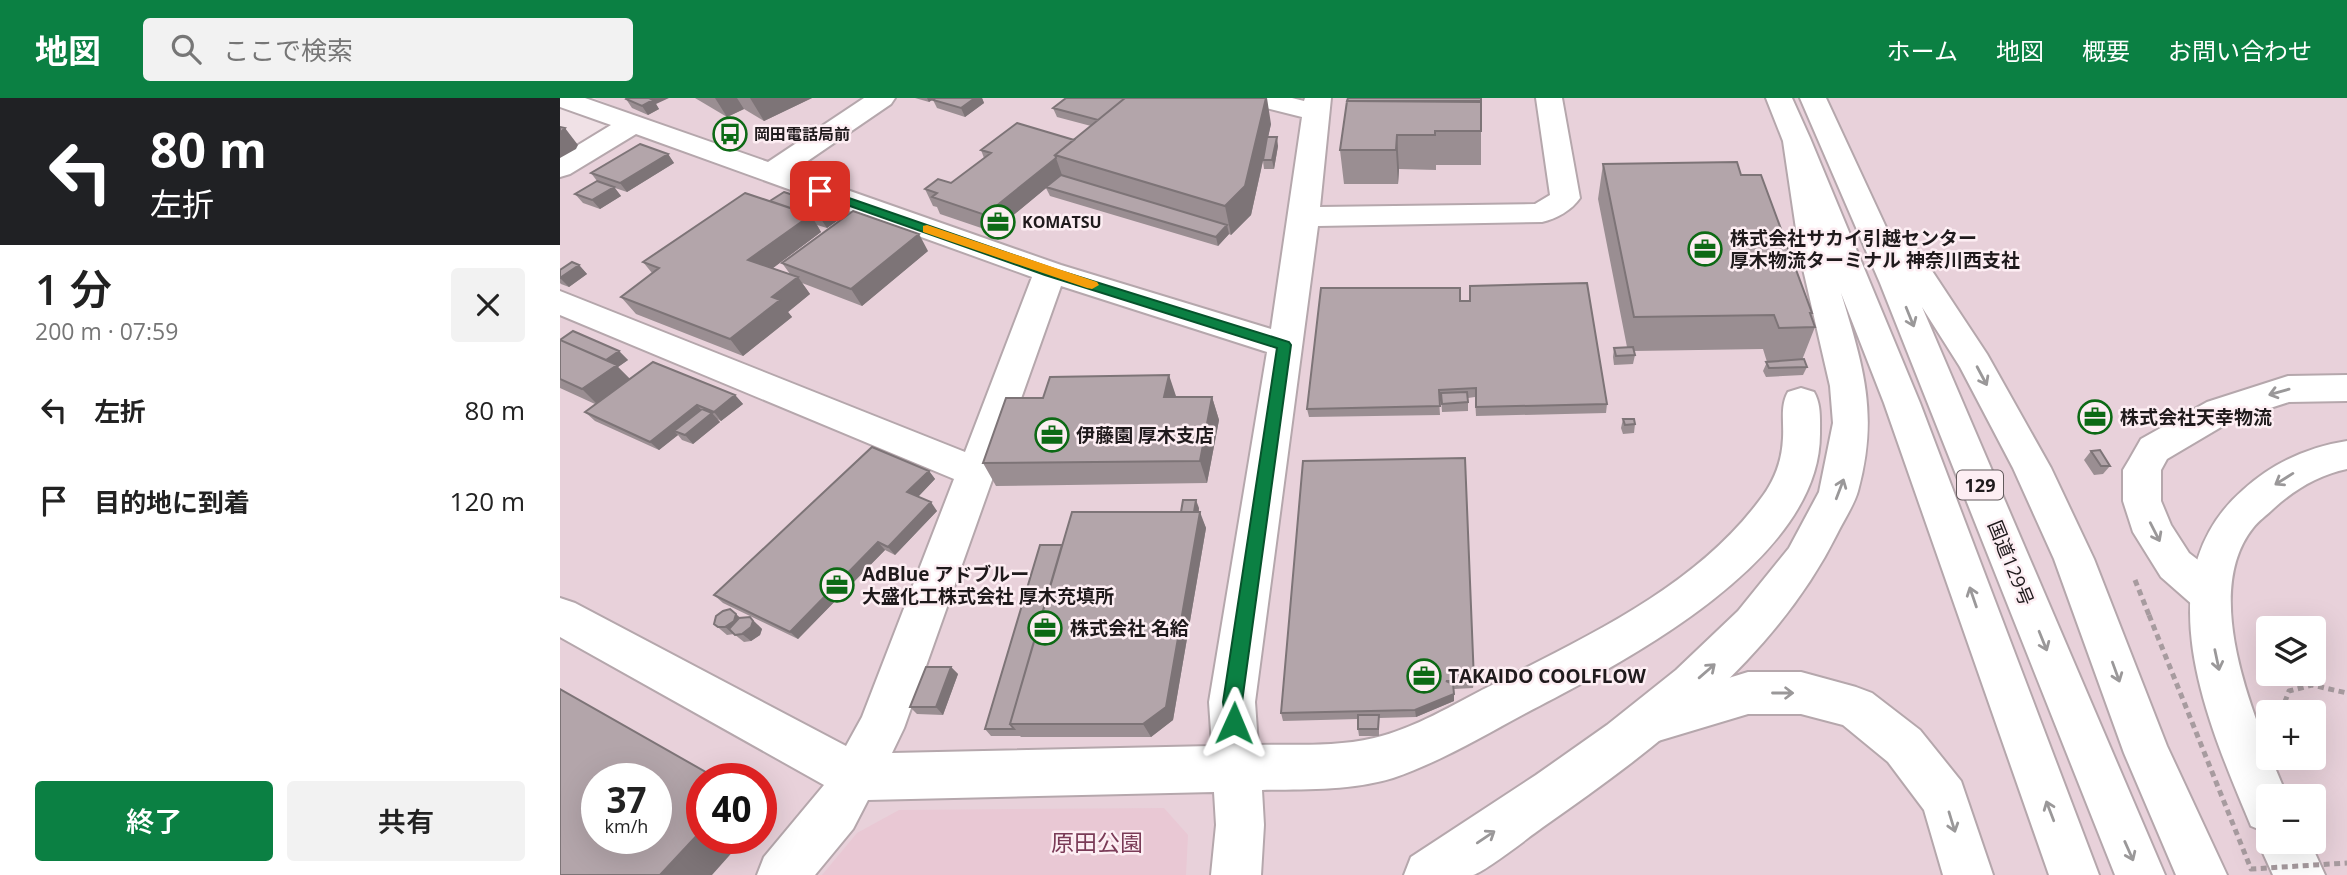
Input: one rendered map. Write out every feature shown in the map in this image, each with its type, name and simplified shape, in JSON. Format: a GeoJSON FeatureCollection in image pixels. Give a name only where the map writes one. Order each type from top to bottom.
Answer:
{"type":"FeatureCollection","features":[{"type":"Feature","properties":{"kind":"main road"},"geometry":{"type":"LineString","coordinates":[[560,98],[1050,272],[1284,345]]}},
{"type":"Feature","properties":{"kind":"main road"},"geometry":{"type":"LineString","coordinates":[[769,174],[883,98]]}},
{"type":"Feature","properties":{"kind":"main road"},"geometry":{"type":"LineString","coordinates":[[1236,875],[1240,825],[1232,702],[1304,217],[1317,105],[1259,98]]}},
{"type":"Feature","properties":{"kind":"main road"},"geometry":{"type":"LineString","coordinates":[[1304,217],[1542,213],[1565,198],[1549,98]]}},
{"type":"Feature","properties":{"kind":"main road","name":"129"},"geometry":{"type":"LineString","coordinates":[[1779,98],[1902,403],[2074,875]]}},
{"type":"Feature","properties":{"kind":"main road","name":"国道129号"},"geometry":{"type":"LineString","coordinates":[[1813,98],[1850,176],[2140,875]]}},
{"type":"Feature","properties":{"kind":"main road"},"geometry":{"type":"LineString","coordinates":[[560,168],[635,123]]}},
{"type":"Feature","properties":{"kind":"main road"},"geometry":{"type":"LineString","coordinates":[[1429,875],[1646,724],[1725,655],[1778,594],[1830,513],[1843,481],[1850,450],[1851,419],[1847,388],[1812,243],[1796,138]]}},
{"type":"Feature","properties":{"kind":"main road"},"geometry":{"type":"LineString","coordinates":[[1850,176],[1905,253],[1975,363],[2032,468],[2074,559],[2147,754],[2202,875]]}},
{"type":"Feature","properties":{"kind":"main road"},"geometry":{"type":"LineString","coordinates":[[782,875],[836,812],[881,728],[1050,272]]}},
{"type":"Feature","properties":{"kind":"main road"},"geometry":{"type":"LineString","coordinates":[[560,302],[976,472]]}},
{"type":"Feature","properties":{"kind":"main road"},"geometry":{"type":"LineString","coordinates":[[2209,593],[2175,565],[2152,532],[2143,501],[2142,470],[2154,449],[2220,411],[2288,389],[2347,388]]}},
{"type":"Feature","properties":{"kind":"main road"},"geometry":{"type":"LineString","coordinates":[[560,616],[856,777],[1335,766],[1377,760],[1426,741],[1472,718],[1650,622],[1700,586],[1772,513],[1794,475],[1801,457],[1801,401]]}},
{"type":"Feature","properties":{"kind":"main road"},"geometry":{"type":"LineString","coordinates":[[2258,784],[2235,728],[2214,644],[2209,593],[2222,543],[2238,517],[2258,496],[2312,463],[2347,455]]}},
{"type":"Feature","properties":{"kind":"main road"},"geometry":{"type":"LineString","coordinates":[[1646,724],[1748,693],[1801,693],[1856,708],[1905,746],[1944,798],[1968,875]]}},
{"type":"Feature","properties":{"kind":"main road"},"geometry":{"type":"LineString","coordinates":[[2289,854],[2300,875]]}},
{"type":"Feature","properties":{"kind":"path"},"geometry":{"type":"LineString","coordinates":[[2149,615],[2251,869],[2347,863]]}},
{"type":"Feature","properties":{"kind":"path"},"geometry":{"type":"LineString","coordinates":[[2286,700],[2289,691],[2312,685],[2347,693]]}},
{"type":"Feature","properties":{"kind":"shaded area"},"geometry":{"type":"Polygon","coordinates":[[[594,98],[2347,98],[2347,875],[560,875],[560,176],[652,122],[594,98]]]}},
{"type":"Feature","properties":{"kind":"green space","name":"原田公園"},"geometry":{"type":"Polygon","coordinates":[[[1164,808],[1188,835],[1186,875],[822,875],[857,833],[899,810],[1164,808]]]}},
{"type":"Feature","properties":{"kind":"building"},"geometry":{"type":"Polygon","coordinates":[[[627,98],[649,98],[653,100],[642,106],[627,98]]]}},
{"type":"Feature","properties":{"kind":"building"},"geometry":{"type":"Polygon","coordinates":[[[975,98],[961,108],[933,100],[975,98]]]}},
{"type":"Feature","properties":{"kind":"building"},"geometry":{"type":"Polygon","coordinates":[[[1066,98],[1125,98],[1098,120],[1053,108],[1066,98]]]}},
{"type":"Feature","properties":{"kind":"building"},"geometry":{"type":"Polygon","coordinates":[[[1125,98],[1266,98],[1245,186],[1225,206],[1055,155],[1125,98]]]}},
{"type":"Feature","properties":{"kind":"building"},"geometry":{"type":"Polygon","coordinates":[[[1348,98],[1481,98],[1481,102],[1347,101],[1348,98]]]}},
{"type":"Feature","properties":{"kind":"building"},"geometry":{"type":"Polygon","coordinates":[[[1347,101],[1481,101],[1481,131],[1435,131],[1435,135],[1397,135],[1396,150],[1340,150],[1347,101]]]}},
{"type":"Feature","properties":{"kind":"building"},"geometry":{"type":"Polygon","coordinates":[[[1017,123],[1074,140],[1055,155],[1056,158],[985,215],[932,197],[937,193],[925,189],[938,179],[951,183],[991,153],[981,150],[1017,123]]]}},
{"type":"Feature","properties":{"kind":"building"},"geometry":{"type":"Polygon","coordinates":[[[1267,137],[1277,137],[1272,160],[1263,160],[1267,137]]]}},
{"type":"Feature","properties":{"kind":"building"},"geometry":{"type":"Polygon","coordinates":[[[640,144],[668,154],[620,183],[591,173],[640,144]]]}},
{"type":"Feature","properties":{"kind":"building"},"geometry":{"type":"Polygon","coordinates":[[[1737,162],[1741,175],[1761,175],[1815,327],[1779,328],[1774,315],[1634,317],[1603,164],[1737,162]]]}},
{"type":"Feature","properties":{"kind":"building"},"geometry":{"type":"Polygon","coordinates":[[[1061,175],[1227,225],[1216,237],[1046,187],[1061,175]]]}},
{"type":"Feature","properties":{"kind":"building"},"geometry":{"type":"Polygon","coordinates":[[[597,181],[614,187],[592,200],[575,194],[597,181]]]}},
{"type":"Feature","properties":{"kind":"building"},"geometry":{"type":"Polygon","coordinates":[[[784,192],[835,209],[821,219],[770,201],[784,192]]]}},
{"type":"Feature","properties":{"kind":"building"},"geometry":{"type":"Polygon","coordinates":[[[745,193],[811,215],[748,260],[798,277],[772,297],[780,300],[730,339],[621,297],[659,268],[643,262],[745,193]]]}},
{"type":"Feature","properties":{"kind":"building"},"geometry":{"type":"Polygon","coordinates":[[[853,211],[919,234],[851,289],[782,263],[853,211]]]}},
{"type":"Feature","properties":{"kind":"building"},"geometry":{"type":"Polygon","coordinates":[[[572,262],[579,265],[560,278],[560,270],[572,262]]]}},
{"type":"Feature","properties":{"kind":"building"},"geometry":{"type":"Polygon","coordinates":[[[1587,283],[1607,404],[1476,407],[1476,388],[1439,390],[1440,406],[1307,409],[1321,288],[1460,288],[1460,301],[1470,301],[1470,286],[1587,283]]]}},
{"type":"Feature","properties":{"kind":"building"},"geometry":{"type":"Polygon","coordinates":[[[573,331],[619,351],[606,360],[560,340],[573,331]]]}},
{"type":"Feature","properties":{"kind":"building"},"geometry":{"type":"Polygon","coordinates":[[[560,340],[617,365],[582,389],[560,379],[560,340]]]}},
{"type":"Feature","properties":{"kind":"building"},"geometry":{"type":"Polygon","coordinates":[[[1633,347],[1635,355],[1616,356],[1614,348],[1633,347]]]}},
{"type":"Feature","properties":{"kind":"building"},"geometry":{"type":"Polygon","coordinates":[[[1804,359],[1807,367],[1769,368],[1766,362],[1804,359]]]}},
{"type":"Feature","properties":{"kind":"building"},"geometry":{"type":"Polygon","coordinates":[[[653,362],[735,395],[714,412],[697,405],[650,442],[585,412],[653,362]]]}},
{"type":"Feature","properties":{"kind":"building"},"geometry":{"type":"Polygon","coordinates":[[[1169,375],[1164,397],[1212,397],[1200,461],[983,463],[1006,398],[1043,398],[1050,377],[1169,375]]]}},
{"type":"Feature","properties":{"kind":"building"},"geometry":{"type":"Polygon","coordinates":[[[1467,392],[1468,402],[1442,404],[1441,393],[1467,392]]]}},
{"type":"Feature","properties":{"kind":"building"},"geometry":{"type":"Polygon","coordinates":[[[702,409],[712,413],[685,435],[674,431],[702,409]]]}},
{"type":"Feature","properties":{"kind":"building"},"geometry":{"type":"Polygon","coordinates":[[[1623,419],[1634,419],[1635,424],[1625,425],[1623,419]]]}},
{"type":"Feature","properties":{"kind":"building"},"geometry":{"type":"Polygon","coordinates":[[[872,447],[929,471],[907,492],[931,502],[888,547],[878,542],[790,632],[714,595],[872,447]]]}},
{"type":"Feature","properties":{"kind":"building"},"geometry":{"type":"Polygon","coordinates":[[[2100,450],[2110,466],[2101,466],[2091,451],[2100,450]]]}},
{"type":"Feature","properties":{"kind":"building"},"geometry":{"type":"Polygon","coordinates":[[[1465,458],[1474,681],[1446,681],[1453,684],[1454,694],[1415,710],[1281,713],[1303,461],[1465,458]]]}},
{"type":"Feature","properties":{"kind":"building"},"geometry":{"type":"Polygon","coordinates":[[[1183,500],[1196,500],[1194,512],[1181,512],[1183,500]]]}},
{"type":"Feature","properties":{"kind":"building"},"geometry":{"type":"Polygon","coordinates":[[[1072,512],[1200,512],[1166,707],[1143,724],[1010,724],[1072,512]]]}},
{"type":"Feature","properties":{"kind":"building"},"geometry":{"type":"Polygon","coordinates":[[[1040,545],[1062,545],[1010,724],[1014,729],[985,729],[1040,545]]]}},
{"type":"Feature","properties":{"kind":"building"},"geometry":{"type":"Polygon","coordinates":[[[730,609],[736,614],[734,621],[725,627],[714,624],[716,616],[730,609]]]}},
{"type":"Feature","properties":{"kind":"building"},"geometry":{"type":"Polygon","coordinates":[[[750,617],[753,621],[751,627],[742,634],[735,635],[729,629],[739,618],[750,617]]]}},
{"type":"Feature","properties":{"kind":"building"},"geometry":{"type":"Polygon","coordinates":[[[926,667],[951,667],[936,707],[910,707],[926,667]]]}},
{"type":"Feature","properties":{"kind":"building"},"geometry":{"type":"Polygon","coordinates":[[[560,689],[690,763],[686,763],[686,847],[660,875],[560,875],[560,689]]]}},
{"type":"Feature","properties":{"kind":"building"},"geometry":{"type":"Polygon","coordinates":[[[1358,715],[1379,715],[1378,729],[1358,729],[1358,715]]]}},
{"type":"Feature","properties":{"kind":"slow traffic"},"geometry":{"type":"LineString","coordinates":[[927,229],[1092,285]]}},
{"type":"Feature","properties":{"kind":"place","name":"岡田電話局前"},"geometry":{"type":"Point","coordinates":[730,134]}},
{"type":"Feature","properties":{"kind":"place","name":"KOMATSU"},"geometry":{"type":"Point","coordinates":[998,222]}},
{"type":"Feature","properties":{"kind":"place","name":"株式会社サカイ引越センター 厚木物流ターミナル 神奈川西支社"},"geometry":{"type":"Point","coordinates":[1705,249]}},
{"type":"Feature","properties":{"kind":"place","name":"株式会社天幸物流"},"geometry":{"type":"Point","coordinates":[2095,417]}},
{"type":"Feature","properties":{"kind":"place","name":"伊藤園 厚木支店"},"geometry":{"type":"Point","coordinates":[1052,435]}},
{"type":"Feature","properties":{"kind":"place","name":"AdBlue アドブルー 大盛化工株式会社 厚木充填所"},"geometry":{"type":"Point","coordinates":[837,585]}},
{"type":"Feature","properties":{"kind":"place","name":"株式会社 名給"},"geometry":{"type":"Point","coordinates":[1045,628]}},
{"type":"Feature","properties":{"kind":"place","name":"TAKAIDO COOLFLOW"},"geometry":{"type":"Point","coordinates":[1424,676]}},
{"type":"Feature","properties":{"kind":"route"},"geometry":{"type":"LineString","coordinates":[[820,191],[1050,272],[1284,345],[1232,702],[1234,723]]}}]}
